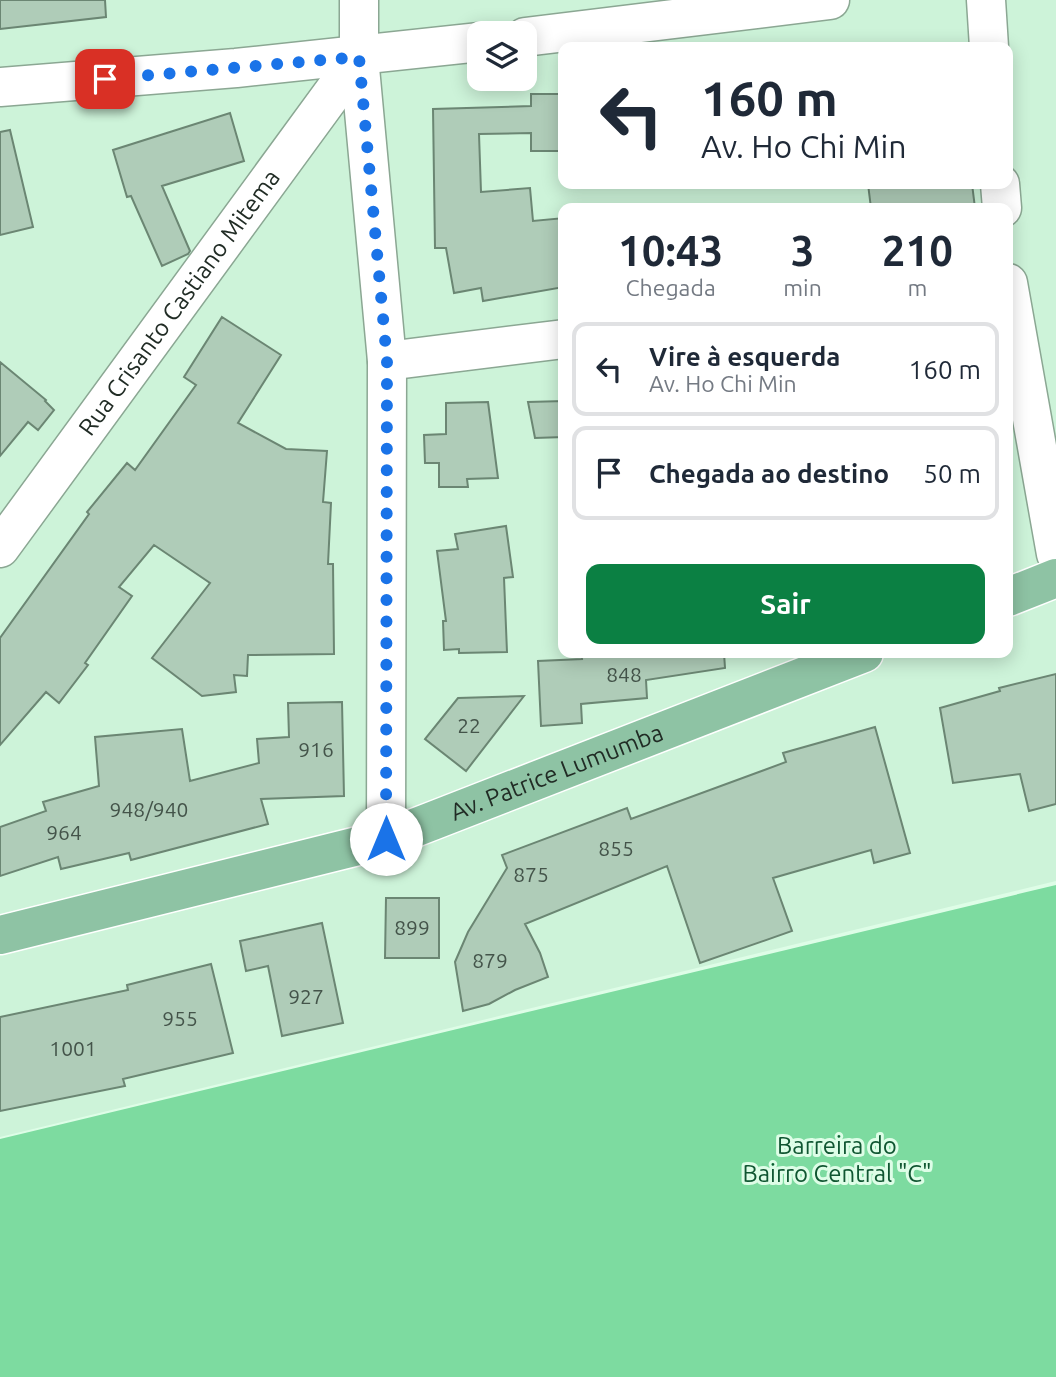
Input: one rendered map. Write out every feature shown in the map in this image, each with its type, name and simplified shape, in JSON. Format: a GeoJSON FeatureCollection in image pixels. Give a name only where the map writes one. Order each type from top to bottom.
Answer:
{"type":"FeatureCollection","features":[{"type":"Feature","properties":{"kind":"main road"},"geometry":{"type":"LineString","coordinates":[[1013,595],[1056,578]]}},
{"type":"Feature","properties":{"kind":"main road","name":"Av. Patrice Lumumba"},"geometry":{"type":"LineString","coordinates":[[0,935],[386,839],[851,658]]}},
{"type":"Feature","properties":{"kind":"street"},"geometry":{"type":"LineString","coordinates":[[359,0],[359,57],[387,361],[386,839]]}},
{"type":"Feature","properties":{"kind":"street"},"geometry":{"type":"LineString","coordinates":[[537,36],[830,0]]}},
{"type":"Feature","properties":{"kind":"street"},"geometry":{"type":"LineString","coordinates":[[986,0],[989,42]]}},
{"type":"Feature","properties":{"kind":"street"},"geometry":{"type":"LineString","coordinates":[[0,87],[359,57],[467,44]]}},
{"type":"Feature","properties":{"kind":"street","name":"Rua Crisanto Castiano Mitema"},"geometry":{"type":"LineString","coordinates":[[0,548],[359,57]]}},
{"type":"Feature","properties":{"kind":"street"},"geometry":{"type":"LineString","coordinates":[[1013,312],[1056,554]]}},
{"type":"Feature","properties":{"kind":"street"},"geometry":{"type":"LineString","coordinates":[[387,361],[558,340]]}},
{"type":"Feature","properties":{"kind":"shaded area"},"geometry":{"type":"Polygon","coordinates":[[[0,0],[1056,0],[1056,881],[0,1137],[0,0]]]}},
{"type":"Feature","properties":{"kind":"green space","name":"Barreira do Bairro Central \"C\""},"geometry":{"type":"Polygon","coordinates":[[[1056,885],[1056,1377],[0,1377],[0,1139],[1056,885]]]}},
{"type":"Feature","properties":{"kind":"building"},"geometry":{"type":"Polygon","coordinates":[[[0,0],[105,0],[106,17],[0,29],[0,0]]]}},
{"type":"Feature","properties":{"kind":"building"},"geometry":{"type":"Polygon","coordinates":[[[531,94],[558,94],[558,151],[531,151],[531,133],[479,134],[481,192],[530,188],[533,221],[558,219],[558,288],[483,301],[481,288],[454,293],[446,248],[435,248],[433,109],[531,106],[531,94]]]}},
{"type":"Feature","properties":{"kind":"building"},"geometry":{"type":"Polygon","coordinates":[[[230,113],[244,161],[162,186],[190,251],[162,266],[131,196],[127,197],[113,150],[230,113]]]}},
{"type":"Feature","properties":{"kind":"building"},"geometry":{"type":"Polygon","coordinates":[[[10,130],[33,227],[0,235],[0,132],[10,130]]]}},
{"type":"Feature","properties":{"kind":"building"},"geometry":{"type":"Polygon","coordinates":[[[869,189],[973,189],[974,203],[870,203],[869,189]]]}},
{"type":"Feature","properties":{"kind":"building"},"geometry":{"type":"Polygon","coordinates":[[[222,317],[281,355],[238,423],[286,449],[327,451],[323,502],[331,503],[328,564],[333,564],[334,654],[248,655],[247,676],[234,675],[236,692],[202,696],[152,658],[210,583],[154,545],[119,587],[132,596],[85,663],[88,665],[59,703],[46,692],[0,745],[0,638],[89,514],[87,512],[127,463],[135,470],[196,385],[184,377],[222,317]]]}},
{"type":"Feature","properties":{"kind":"building"},"geometry":{"type":"Polygon","coordinates":[[[0,362],[46,400],[54,410],[38,430],[28,422],[0,456],[0,362]]]}},
{"type":"Feature","properties":{"kind":"building"},"geometry":{"type":"Polygon","coordinates":[[[558,401],[558,437],[535,438],[528,402],[558,401]]]}},
{"type":"Feature","properties":{"kind":"building"},"geometry":{"type":"Polygon","coordinates":[[[488,402],[498,478],[467,479],[468,487],[439,487],[439,463],[425,463],[424,435],[446,434],[446,403],[488,402]]]}},
{"type":"Feature","properties":{"kind":"building"},"geometry":{"type":"Polygon","coordinates":[[[506,526],[513,577],[504,578],[507,652],[459,653],[459,649],[444,650],[443,621],[446,621],[437,551],[458,549],[455,534],[506,526]]]}},
{"type":"Feature","properties":{"kind":"building"},"geometry":{"type":"Polygon","coordinates":[[[724,658],[725,668],[646,680],[647,698],[581,704],[582,723],[541,726],[538,661],[724,658]]]}},
{"type":"Feature","properties":{"kind":"building"},"geometry":{"type":"Polygon","coordinates":[[[1056,674],[1056,804],[1029,811],[1020,774],[953,783],[940,708],[1000,691],[999,688],[1056,674]]]}},
{"type":"Feature","properties":{"kind":"building"},"geometry":{"type":"Polygon","coordinates":[[[524,696],[466,771],[425,739],[458,698],[524,696]]]}},
{"type":"Feature","properties":{"kind":"building"},"geometry":{"type":"Polygon","coordinates":[[[342,702],[344,796],[261,799],[268,824],[131,860],[129,853],[61,869],[58,857],[0,876],[0,827],[46,811],[43,802],[99,786],[95,737],[182,729],[190,781],[259,763],[257,739],[289,737],[288,703],[342,702]]]}},
{"type":"Feature","properties":{"kind":"building"},"geometry":{"type":"Polygon","coordinates":[[[875,727],[910,853],[874,863],[871,850],[773,878],[792,931],[700,963],[667,866],[525,924],[540,953],[548,977],[489,1004],[463,1011],[455,962],[468,932],[507,868],[502,855],[627,808],[631,819],[786,762],[783,753],[875,727]]]}},
{"type":"Feature","properties":{"kind":"building"},"geometry":{"type":"Polygon","coordinates":[[[386,898],[439,898],[439,958],[385,958],[386,898]]]}},
{"type":"Feature","properties":{"kind":"building"},"geometry":{"type":"Polygon","coordinates":[[[322,923],[343,1023],[282,1036],[268,966],[246,971],[240,941],[322,923]]]}},
{"type":"Feature","properties":{"kind":"building"},"geometry":{"type":"Polygon","coordinates":[[[211,964],[233,1053],[123,1079],[125,1086],[0,1111],[0,1017],[128,990],[127,985],[211,964]]]}},
{"type":"Feature","properties":{"kind":"route"},"geometry":{"type":"LineString","coordinates":[[105,79],[359,57],[387,361],[386,839]]}}]}
